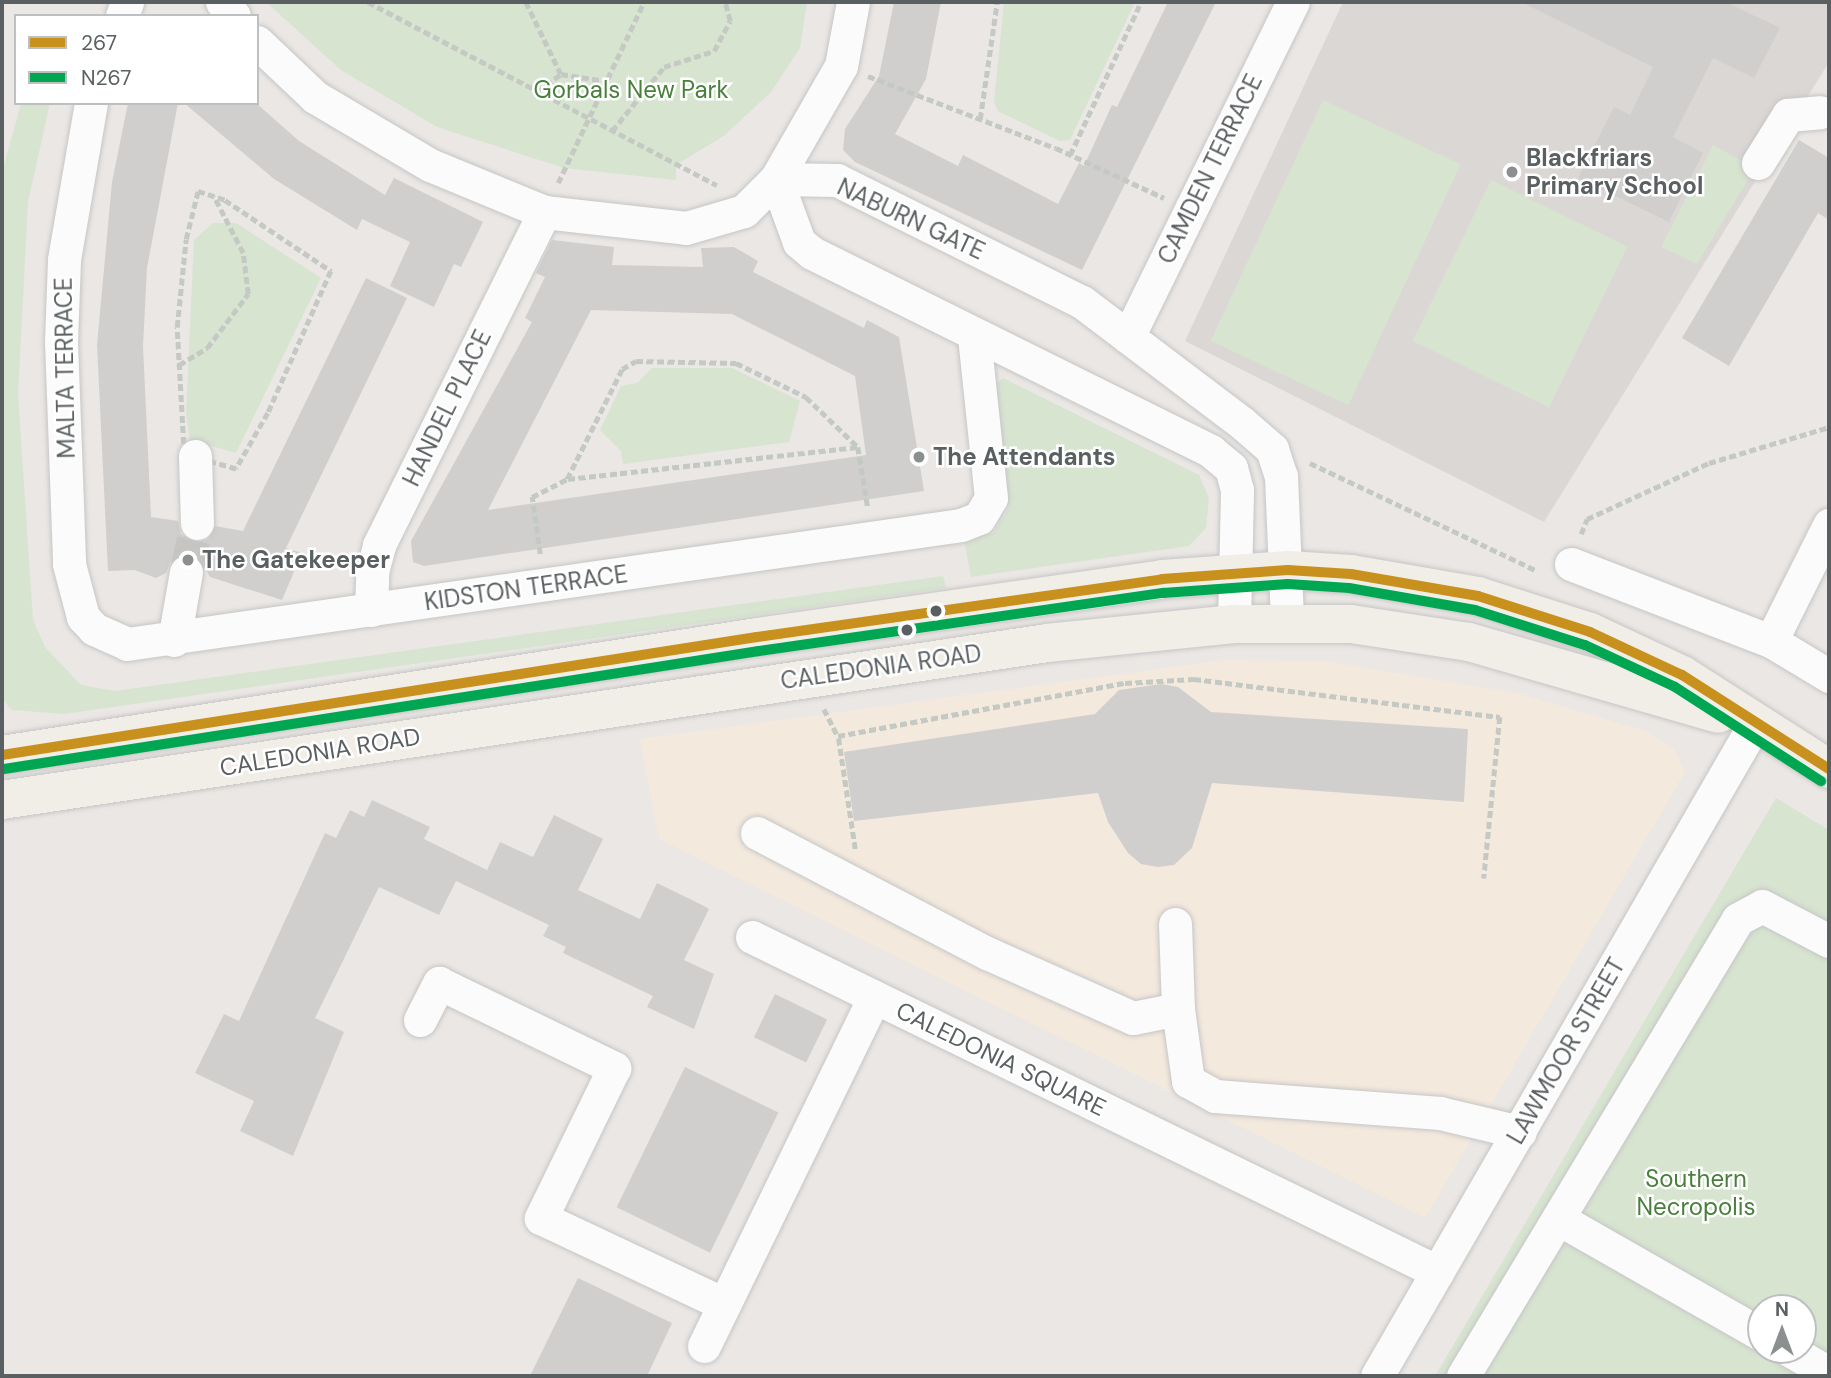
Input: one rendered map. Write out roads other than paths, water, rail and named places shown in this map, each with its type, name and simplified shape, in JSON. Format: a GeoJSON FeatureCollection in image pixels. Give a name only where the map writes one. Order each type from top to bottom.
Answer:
{"type":"FeatureCollection","features":[{"type":"Feature","properties":{"kind":"main road","name":"CALEDONIA ROAD"},"geometry":{"type":"LineString","coordinates":[[2,755],[445,683],[1235,570],[1288,570],[1351,574],[1512,607],[1590,632],[1682,676],[1754,725],[1829,769]]}},
{"type":"Feature","properties":{"kind":"main road","name":"CALEDONIA ROAD"},"geometry":{"type":"LineString","coordinates":[[2,800],[939,659],[1234,624],[1351,624],[1469,642],[1754,725]]}},
{"type":"Feature","properties":{"kind":"street"},"geometry":{"type":"LineString","coordinates":[[259,44],[315,97],[367,131],[430,165],[544,212],[686,228],[726,219],[752,202],[776,179],[805,133],[841,66],[853,2]]}},
{"type":"Feature","properties":{"kind":"street","name":"CAMDEN TERRACE"},"geometry":{"type":"LineString","coordinates":[[1128,337],[1293,2]]}},
{"type":"Feature","properties":{"kind":"street","name":"MALTA TERRACE"},"geometry":{"type":"LineString","coordinates":[[91,105],[72,197],[61,341],[71,582],[94,629]]}},
{"type":"Feature","properties":{"kind":"street"},"geometry":{"type":"LineString","coordinates":[[1758,163],[1788,115],[1826,109]]}},
{"type":"Feature","properties":{"kind":"street"},"geometry":{"type":"LineString","coordinates":[[776,179],[799,242],[812,253],[1211,451],[1231,468],[1237,490],[1234,624]]}},
{"type":"Feature","properties":{"kind":"street","name":"NABURN GATE"},"geometry":{"type":"LineString","coordinates":[[776,179],[837,180],[1082,302],[1242,423],[1275,459],[1286,513],[1288,570]]}},
{"type":"Feature","properties":{"kind":"street","name":"HANDEL PLACE"},"geometry":{"type":"LineString","coordinates":[[371,610],[372,572],[379,545],[544,212]]}},
{"type":"Feature","properties":{"kind":"street","name":"KIDSTON TERRACE"},"geometry":{"type":"LineString","coordinates":[[94,629],[128,644],[174,640],[961,525],[979,518],[991,498],[974,335]]}},
{"type":"Feature","properties":{"kind":"street"},"geometry":{"type":"LineString","coordinates":[[195,456],[197,523]]}},
{"type":"Feature","properties":{"kind":"street"},"geometry":{"type":"LineString","coordinates":[[1771,641],[1829,525]]}},
{"type":"Feature","properties":{"kind":"street"},"geometry":{"type":"LineString","coordinates":[[1571,564],[1771,641],[1829,676]]}},
{"type":"Feature","properties":{"kind":"street"},"geometry":{"type":"LineString","coordinates":[[1287,622],[1288,570]]}},
{"type":"Feature","properties":{"kind":"street"},"geometry":{"type":"LineString","coordinates":[[174,640],[186,572]]}},
{"type":"Feature","properties":{"kind":"street","name":"LAWMOOR STREET"},"geometry":{"type":"LineString","coordinates":[[1377,1376],[1754,725]]}},
{"type":"Feature","properties":{"kind":"street"},"geometry":{"type":"LineString","coordinates":[[757,832],[878,897],[1133,1018],[1178,1009]]}},
{"type":"Feature","properties":{"kind":"street"},"geometry":{"type":"LineString","coordinates":[[1463,1376],[1738,919],[1762,906],[1829,941]]}},
{"type":"Feature","properties":{"kind":"street"},"geometry":{"type":"LineString","coordinates":[[1175,924],[1178,1009],[1188,1081],[1215,1096],[1440,1113],[1520,1132]]}},
{"type":"Feature","properties":{"kind":"street"},"geometry":{"type":"LineString","coordinates":[[752,937],[874,997]]}},
{"type":"Feature","properties":{"kind":"street"},"geometry":{"type":"LineString","coordinates":[[421,1020],[439,983],[614,1068],[541,1217],[724,1304]]}},
{"type":"Feature","properties":{"kind":"street","name":"CALEDONIA SQUARE"},"geometry":{"type":"LineString","coordinates":[[704,1346],[874,997],[1438,1272]]}},
{"type":"Feature","properties":{"kind":"street"},"geometry":{"type":"LineString","coordinates":[[1559,1219],[1747,1326]]}},
{"type":"Feature","properties":{"kind":"street"},"geometry":{"type":"LineString","coordinates":[[1813,1364],[1829,1373]]}},
{"type":"Feature","properties":{"kind":"tunnel"},"geometry":{"type":"LineString","coordinates":[[186,572],[197,523]]}},
{"type":"Feature","properties":{"kind":"place","name":"Blackfriars Primary School"},"geometry":{"type":"Point","coordinates":[1512,172]}},
{"type":"Feature","properties":{"kind":"place","name":"The Attendants"},"geometry":{"type":"Point","coordinates":[919,457]}},
{"type":"Feature","properties":{"kind":"place","name":"The Gatekeeper"},"geometry":{"type":"Point","coordinates":[188,560]}},
{"type":"Feature","properties":{"kind":"park label","name":"Gorbals New Park"},"geometry":{"type":"Point","coordinates":[631,90]}},
{"type":"Feature","properties":{"kind":"park label","name":"Southern Necropolis"},"geometry":{"type":"Point","coordinates":[1696,1193]}}]}
